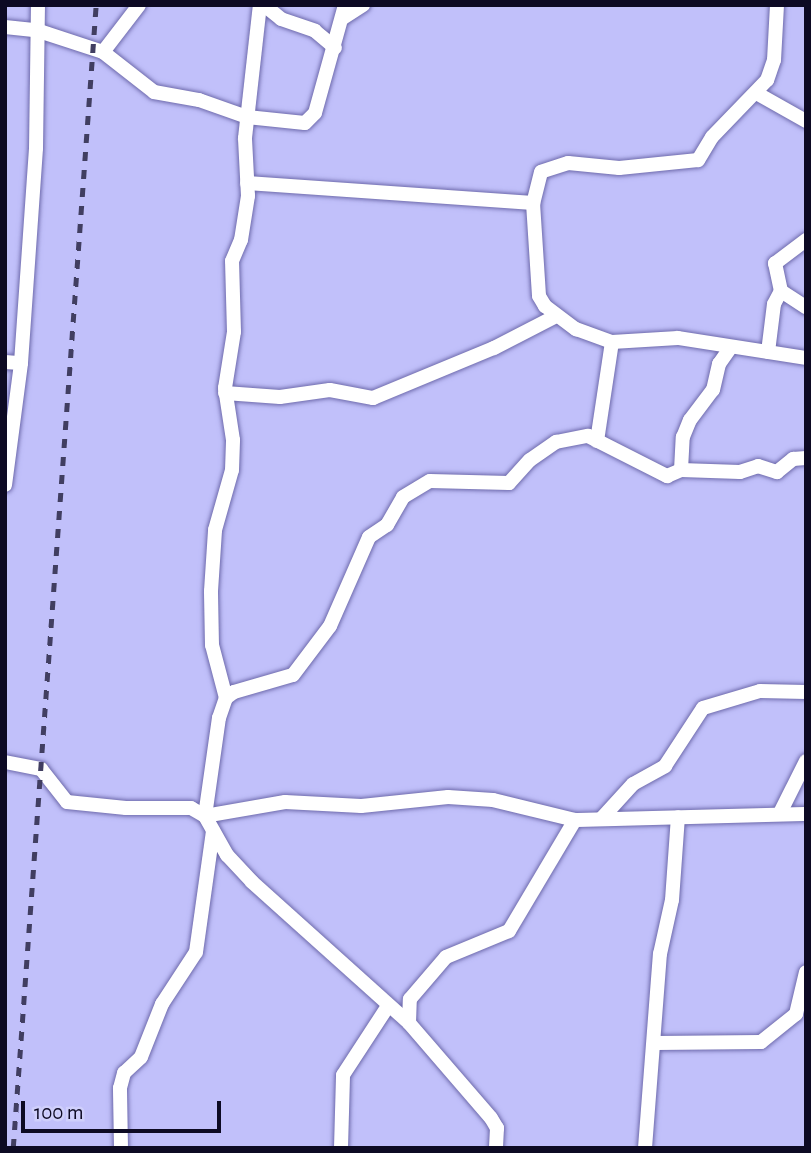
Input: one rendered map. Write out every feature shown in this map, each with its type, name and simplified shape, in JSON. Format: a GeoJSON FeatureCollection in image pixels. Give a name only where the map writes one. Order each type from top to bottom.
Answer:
{"type":"FeatureCollection","features":[{"type":"Feature","properties":{"kind":"street"},"geometry":{"type":"LineString","coordinates":[[5,485],[21,363],[36,148],[38,5]]}},
{"type":"Feature","properties":{"kind":"street"},"geometry":{"type":"LineString","coordinates":[[103,51],[139,5]]}},
{"type":"Feature","properties":{"kind":"street"},"geometry":{"type":"LineString","coordinates":[[205,817],[219,718],[226,698],[212,645],[211,601],[215,530],[232,470],[233,440],[225,393],[234,332],[232,261],[242,236],[247,183],[247,117],[262,5],[281,19],[315,31],[335,48]]}},
{"type":"Feature","properties":{"kind":"street"},"geometry":{"type":"LineString","coordinates":[[5,27],[36,30],[103,51],[154,92],[199,100],[247,117],[312,120],[344,12],[363,5]]}},
{"type":"Feature","properties":{"kind":"street"},"geometry":{"type":"LineString","coordinates":[[777,5],[774,60],[758,93],[712,137],[698,160],[655,167],[568,163],[541,172],[533,202],[540,296],[556,316],[612,342],[678,338],[806,358]]}},
{"type":"Feature","properties":{"kind":"street"},"geometry":{"type":"LineString","coordinates":[[758,93],[806,121]]}},
{"type":"Feature","properties":{"kind":"street"},"geometry":{"type":"LineString","coordinates":[[247,183],[533,202]]}},
{"type":"Feature","properties":{"kind":"street"},"geometry":{"type":"LineString","coordinates":[[768,352],[774,304],[781,291],[775,263],[806,240]]}},
{"type":"Feature","properties":{"kind":"street"},"geometry":{"type":"LineString","coordinates":[[781,291],[806,307]]}},
{"type":"Feature","properties":{"kind":"street"},"geometry":{"type":"LineString","coordinates":[[225,393],[280,397],[330,390],[373,398],[494,348],[556,316]]}},
{"type":"Feature","properties":{"kind":"street"},"geometry":{"type":"LineString","coordinates":[[597,441],[612,342]]}},
{"type":"Feature","properties":{"kind":"street"},"geometry":{"type":"LineString","coordinates":[[681,470],[690,420],[713,390],[719,364],[730,348]]}},
{"type":"Feature","properties":{"kind":"street"},"geometry":{"type":"LineString","coordinates":[[5,362],[21,363]]}},
{"type":"Feature","properties":{"kind":"street"},"geometry":{"type":"LineString","coordinates":[[226,698],[293,675],[330,626],[360,551],[411,491],[442,479],[509,483],[530,460],[556,442],[588,436],[661,475],[681,470],[740,472],[758,466],[777,472],[793,459],[806,458]]}},
{"type":"Feature","properties":{"kind":"street"},"geometry":{"type":"LineString","coordinates":[[602,818],[633,784],[665,766],[703,708],[760,691],[806,692]]}},
{"type":"Feature","properties":{"kind":"street"},"geometry":{"type":"LineString","coordinates":[[780,813],[806,761]]}},
{"type":"Feature","properties":{"kind":"street"},"geometry":{"type":"LineString","coordinates":[[5,762],[41,769],[67,802],[126,808],[191,808],[205,817],[227,855],[269,899],[409,1023],[498,1128],[496,1148]]}},
{"type":"Feature","properties":{"kind":"street"},"geometry":{"type":"LineString","coordinates":[[205,817],[285,802],[361,806],[448,797],[493,800],[575,820],[806,814]]}},
{"type":"Feature","properties":{"kind":"street"},"geometry":{"type":"LineString","coordinates":[[645,1148],[656,1043],[660,954],[671,900],[678,817]]}},
{"type":"Feature","properties":{"kind":"street"},"geometry":{"type":"LineString","coordinates":[[409,1023],[410,999],[446,957],[509,932],[575,820]]}},
{"type":"Feature","properties":{"kind":"street"},"geometry":{"type":"LineString","coordinates":[[121,1148],[120,1088],[124,1073],[141,1058],[162,1004],[196,953],[213,831]]}},
{"type":"Feature","properties":{"kind":"street"},"geometry":{"type":"LineString","coordinates":[[656,1043],[761,1042],[796,1014],[805,977]]}},
{"type":"Feature","properties":{"kind":"street"},"geometry":{"type":"LineString","coordinates":[[341,1148],[343,1075],[388,1006]]}},
{"type":"Feature","properties":{"kind":"railway"},"geometry":{"type":"LineString","coordinates":[[13,1148],[96,5]]}}]}
